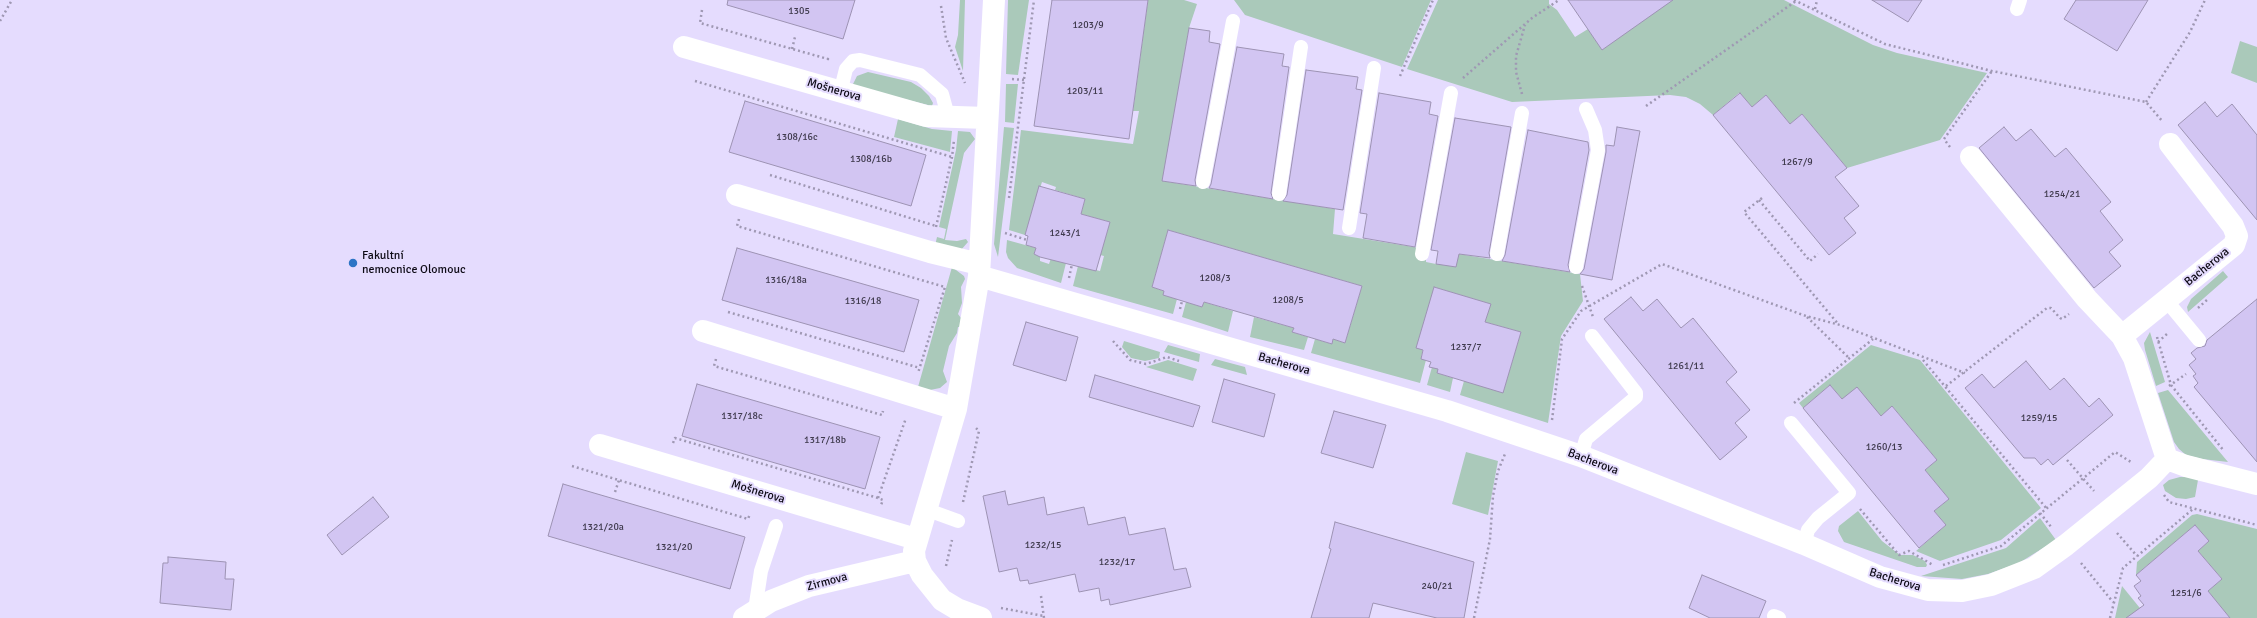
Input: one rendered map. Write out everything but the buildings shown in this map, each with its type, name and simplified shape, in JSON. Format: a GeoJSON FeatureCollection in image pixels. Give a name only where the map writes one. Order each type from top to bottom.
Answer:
{"type":"FeatureCollection","features":[{"type":"Feature","properties":{"kind":"street"},"geometry":{"type":"LineString","coordinates":[[987,612],[957,610],[942,600],[922,575],[915,561],[916,539],[956,409],[979,270],[994,0]]}},
{"type":"Feature","properties":{"kind":"street","name":"Mošnerova"},"geometry":{"type":"LineString","coordinates":[[684,47],[926,116],[987,118]]}},
{"type":"Feature","properties":{"kind":"street","name":"Bacherova"},"geometry":{"type":"LineString","coordinates":[[2122,336],[2234,245],[2237,236],[2234,226],[2170,144]]}},
{"type":"Feature","properties":{"kind":"street"},"geometry":{"type":"LineString","coordinates":[[1972,158],[2087,299],[2122,336],[2134,358],[2167,459],[2186,466],[2257,484]]}},
{"type":"Feature","properties":{"kind":"street"},"geometry":{"type":"LineString","coordinates":[[741,196],[930,252],[979,270]]}},
{"type":"Feature","properties":{"kind":"street","name":"Bacherova"},"geometry":{"type":"LineString","coordinates":[[979,270],[1447,411],[1581,456],[1804,544],[1880,577],[1928,590],[1962,591],[1991,585],[2034,568],[2058,552],[2149,478],[2167,459]]}},
{"type":"Feature","properties":{"kind":"street"},"geometry":{"type":"LineString","coordinates":[[703,331],[956,409]]}},
{"type":"Feature","properties":{"kind":"street","name":"Mošnerova"},"geometry":{"type":"LineString","coordinates":[[600,445],[916,539]]}},
{"type":"Feature","properties":{"kind":"street","name":"Zirmova"},"geometry":{"type":"LineString","coordinates":[[749,614],[784,595],[809,586],[915,561]]}},
{"type":"Feature","properties":{"kind":"lane"},"geometry":{"type":"LineString","coordinates":[[1203,182],[1233,21]]}},
{"type":"Feature","properties":{"kind":"lane"},"geometry":{"type":"LineString","coordinates":[[1279,194],[1301,47]]}},
{"type":"Feature","properties":{"kind":"lane"},"geometry":{"type":"LineString","coordinates":[[842,85],[846,69],[853,61],[860,60],[920,75],[942,94],[948,116]]}},
{"type":"Feature","properties":{"kind":"lane"},"geometry":{"type":"LineString","coordinates":[[1349,228],[1374,68]]}},
{"type":"Feature","properties":{"kind":"lane"},"geometry":{"type":"LineString","coordinates":[[1422,254],[1451,93]]}},
{"type":"Feature","properties":{"kind":"lane"},"geometry":{"type":"LineString","coordinates":[[1497,254],[1523,107]]}},
{"type":"Feature","properties":{"kind":"lane"},"geometry":{"type":"LineString","coordinates":[[1576,267],[1598,150],[1595,130],[1586,109]]}},
{"type":"Feature","properties":{"kind":"lane"},"geometry":{"type":"LineString","coordinates":[[2166,300],[2199,340]]}},
{"type":"Feature","properties":{"kind":"lane"},"geometry":{"type":"LineString","coordinates":[[1581,456],[1586,439],[1636,397],[1636,393],[1592,336]]}},
{"type":"Feature","properties":{"kind":"lane"},"geometry":{"type":"LineString","coordinates":[[1791,423],[1849,493],[1818,518],[1808,530],[1804,544]]}},
{"type":"Feature","properties":{"kind":"lane"},"geometry":{"type":"LineString","coordinates":[[925,509],[958,521]]}},
{"type":"Feature","properties":{"kind":"lane"},"geometry":{"type":"LineString","coordinates":[[749,614],[776,526]]}},
{"type":"Feature","properties":{"kind":"path"},"geometry":{"type":"LineString","coordinates":[[0,21],[12,0]]}},
{"type":"Feature","properties":{"kind":"path"},"geometry":{"type":"LineString","coordinates":[[1008,203],[1034,0]]}},
{"type":"Feature","properties":{"kind":"path"},"geometry":{"type":"LineString","coordinates":[[1400,76],[1433,0]]}},
{"type":"Feature","properties":{"kind":"path"},"geometry":{"type":"LineString","coordinates":[[1451,93],[1459,81],[1525,23],[1559,0]]}},
{"type":"Feature","properties":{"kind":"path"},"geometry":{"type":"LineString","coordinates":[[1815,10],[1818,0]]}},
{"type":"Feature","properties":{"kind":"path"},"geometry":{"type":"LineString","coordinates":[[1646,106],[1795,1],[1885,44],[1992,71],[2146,102],[2190,32],[2205,0]]}},
{"type":"Feature","properties":{"kind":"path"},"geometry":{"type":"LineString","coordinates":[[941,6],[946,38],[967,88]]}},
{"type":"Feature","properties":{"kind":"path"},"geometry":{"type":"LineString","coordinates":[[702,10],[700,23],[828,59],[820,86]]}},
{"type":"Feature","properties":{"kind":"path"},"geometry":{"type":"LineString","coordinates":[[1523,107],[1516,72],[1516,56],[1525,23]]}},
{"type":"Feature","properties":{"kind":"path"},"geometry":{"type":"LineString","coordinates":[[792,49],[795,37]]}},
{"type":"Feature","properties":{"kind":"path"},"geometry":{"type":"LineString","coordinates":[[1972,158],[1963,162],[1944,139],[1992,71]]}},
{"type":"Feature","properties":{"kind":"path"},"geometry":{"type":"LineString","coordinates":[[695,81],[952,157]]}},
{"type":"Feature","properties":{"kind":"path"},"geometry":{"type":"LineString","coordinates":[[770,175],[936,226],[952,157],[954,138]]}},
{"type":"Feature","properties":{"kind":"path"},"geometry":{"type":"LineString","coordinates":[[721,310],[920,368],[945,287],[737,226],[741,196]]}},
{"type":"Feature","properties":{"kind":"path"},"geometry":{"type":"LineString","coordinates":[[1818,254],[1810,261],[1760,199],[1744,212],[1840,325]]}},
{"type":"Feature","properties":{"kind":"path"},"geometry":{"type":"LineString","coordinates":[[1004,241],[1006,226]]}},
{"type":"Feature","properties":{"kind":"path"},"geometry":{"type":"LineString","coordinates":[[1004,233],[1027,240]]}},
{"type":"Feature","properties":{"kind":"path"},"geometry":{"type":"LineString","coordinates":[[1551,428],[1562,339],[1580,311],[1662,264],[1806,316],[1840,325],[1922,358],[1965,373]]}},
{"type":"Feature","properties":{"kind":"path"},"geometry":{"type":"LineString","coordinates":[[1946,386],[1965,373],[2047,308],[2051,308],[2062,319],[2087,299]]}},
{"type":"Feature","properties":{"kind":"path"},"geometry":{"type":"LineString","coordinates":[[1806,316],[1848,357]]}},
{"type":"Feature","properties":{"kind":"path"},"geometry":{"type":"LineString","coordinates":[[1106,339],[1114,342],[1130,360],[1146,364],[1167,357],[1182,362]]}},
{"type":"Feature","properties":{"kind":"path"},"geometry":{"type":"LineString","coordinates":[[1791,423],[1784,412],[1848,357],[1873,339]]}},
{"type":"Feature","properties":{"kind":"path"},"geometry":{"type":"LineString","coordinates":[[2158,342],[2171,386],[2228,456]]}},
{"type":"Feature","properties":{"kind":"path"},"geometry":{"type":"LineString","coordinates":[[1922,358],[2046,509]]}},
{"type":"Feature","properties":{"kind":"path"},"geometry":{"type":"LineString","coordinates":[[714,366],[882,415],[882,411],[888,414]]}},
{"type":"Feature","properties":{"kind":"path"},"geometry":{"type":"LineString","coordinates":[[2171,386],[2186,374]]}},
{"type":"Feature","properties":{"kind":"path"},"geometry":{"type":"LineString","coordinates":[[945,569],[979,431],[956,409]]}},
{"type":"Feature","properties":{"kind":"path"},"geometry":{"type":"LineString","coordinates":[[674,438],[878,498],[906,420],[900,418]]}},
{"type":"Feature","properties":{"kind":"path"},"geometry":{"type":"LineString","coordinates":[[1474,618],[1490,539],[1493,496],[1498,471],[1508,450]]}},
{"type":"Feature","properties":{"kind":"path"},"geometry":{"type":"LineString","coordinates":[[1858,507],[1899,555],[1909,551],[1937,567],[2001,546],[2115,452],[2134,464]]}},
{"type":"Feature","properties":{"kind":"path"},"geometry":{"type":"LineString","coordinates":[[2067,460],[2083,478]]}},
{"type":"Feature","properties":{"kind":"path"},"geometry":{"type":"LineString","coordinates":[[572,466],[657,491]]}},
{"type":"Feature","properties":{"kind":"path"},"geometry":{"type":"LineString","coordinates":[[615,492],[619,480]]}},
{"type":"Feature","properties":{"kind":"path"},"geometry":{"type":"LineString","coordinates":[[2161,492],[2169,502],[2257,525]]}},
{"type":"Feature","properties":{"kind":"path"},"geometry":{"type":"LineString","coordinates":[[2110,618],[2123,568],[2193,509]]}},
{"type":"Feature","properties":{"kind":"path"},"geometry":{"type":"LineString","coordinates":[[2102,516],[2136,556]]}},
{"type":"Feature","properties":{"kind":"path"},"geometry":{"type":"LineString","coordinates":[[2079,561],[2114,602]]}},
{"type":"Feature","properties":{"kind":"path"},"geometry":{"type":"LineString","coordinates":[[987,612],[1044,617],[1041,596]]}},
{"type":"Feature","properties":{"kind":"green space"},"geometry":{"type":"Polygon","coordinates":[[[960,0],[965,0],[963,71],[955,47],[958,35],[960,0]]]}},
{"type":"Feature","properties":{"kind":"green space"},"geometry":{"type":"Polygon","coordinates":[[[1008,0],[1029,0],[1018,75],[1006,74],[1008,0]]]}},
{"type":"Feature","properties":{"kind":"green space"},"geometry":{"type":"Polygon","coordinates":[[[1148,0],[1184,0],[1197,4],[1189,28],[1163,181],[1335,209],[1333,234],[1426,249],[1426,262],[1436,264],[1459,254],[1580,274],[1583,301],[1561,336],[1548,423],[1460,395],[1464,381],[1503,392],[1521,332],[1485,322],[1490,304],[1434,287],[1421,359],[1426,360],[1420,383],[1311,353],[1315,339],[1332,344],[1333,339],[1345,343],[1362,286],[1168,230],[1152,287],[1164,291],[1163,295],[1177,299],[1173,314],[1073,286],[1078,266],[1100,271],[1104,256],[1100,255],[1110,222],[1081,214],[1085,199],[1055,190],[1056,187],[1042,182],[1025,235],[1009,230],[1021,130],[1133,144],[1139,111],[1133,111],[1148,0]]]}},
{"type":"Feature","properties":{"kind":"green space"},"geometry":{"type":"Polygon","coordinates":[[[1234,0],[1431,0],[1402,67],[1245,15],[1234,0]]]}},
{"type":"Feature","properties":{"kind":"green space"},"geometry":{"type":"Polygon","coordinates":[[[1438,0],[1549,0],[1549,4],[1557,10],[1575,37],[1588,29],[1602,50],[1668,0],[1784,0],[1873,45],[1897,53],[1987,73],[1940,140],[1847,168],[1802,114],[1790,124],[1766,95],[1752,107],[1739,93],[1713,115],[1700,104],[1686,97],[1670,95],[1512,102],[1407,69],[1438,0]]]}},
{"type":"Feature","properties":{"kind":"green space"},"geometry":{"type":"Polygon","coordinates":[[[2240,41],[2257,47],[2257,83],[2231,73],[2240,41]]]}},
{"type":"Feature","properties":{"kind":"green space"},"geometry":{"type":"Polygon","coordinates":[[[868,72],[911,82],[921,88],[929,96],[933,103],[932,106],[852,86],[857,76],[868,72]]]}},
{"type":"Feature","properties":{"kind":"green space"},"geometry":{"type":"Polygon","coordinates":[[[1006,84],[1018,84],[1014,123],[1005,122],[1006,84]]]}},
{"type":"Feature","properties":{"kind":"green space"},"geometry":{"type":"Polygon","coordinates":[[[898,119],[932,129],[952,131],[950,152],[894,137],[898,119]]]}},
{"type":"Feature","properties":{"kind":"green space"},"geometry":{"type":"Polygon","coordinates":[[[1004,127],[1014,128],[998,257],[994,244],[1004,127]]]}},
{"type":"Feature","properties":{"kind":"green space"},"geometry":{"type":"Polygon","coordinates":[[[958,131],[970,132],[975,139],[964,153],[945,240],[957,241],[966,239],[968,242],[961,250],[935,246],[937,237],[944,239],[946,229],[939,227],[956,150],[958,131]]]}},
{"type":"Feature","properties":{"kind":"green space"},"geometry":{"type":"Polygon","coordinates":[[[1007,240],[1036,248],[1034,254],[1040,256],[1040,261],[1049,264],[1051,258],[1066,263],[1061,283],[1017,268],[1008,258],[1006,252],[1007,240]]]}},
{"type":"Feature","properties":{"kind":"green space"},"geometry":{"type":"Polygon","coordinates":[[[952,267],[964,276],[965,279],[961,287],[962,303],[958,314],[961,318],[960,327],[958,327],[957,333],[949,346],[943,371],[947,382],[940,388],[930,390],[918,387],[952,267]]]}},
{"type":"Feature","properties":{"kind":"green space"},"geometry":{"type":"Polygon","coordinates":[[[2223,271],[2228,277],[2188,312],[2187,307],[2191,299],[2223,271]]]}},
{"type":"Feature","properties":{"kind":"green space"},"geometry":{"type":"Polygon","coordinates":[[[1186,302],[1202,307],[1204,302],[1233,311],[1228,332],[1182,317],[1186,302]]]}},
{"type":"Feature","properties":{"kind":"green space"},"geometry":{"type":"Polygon","coordinates":[[[1254,317],[1294,328],[1292,332],[1308,337],[1304,350],[1250,337],[1254,317]]]}},
{"type":"Feature","properties":{"kind":"green space"},"geometry":{"type":"Polygon","coordinates":[[[2150,332],[2165,382],[2156,386],[2144,343],[2150,332]]]}},
{"type":"Feature","properties":{"kind":"green space"},"geometry":{"type":"Polygon","coordinates":[[[1124,341],[1160,352],[1159,358],[1145,361],[1131,358],[1122,347],[1124,341]]]}},
{"type":"Feature","properties":{"kind":"green space"},"geometry":{"type":"Polygon","coordinates":[[[1168,345],[1200,354],[1199,362],[1164,352],[1168,345]]]}},
{"type":"Feature","properties":{"kind":"green space"},"geometry":{"type":"Polygon","coordinates":[[[1871,345],[1920,360],[2041,508],[2001,540],[1940,561],[1916,551],[1946,525],[1934,511],[1949,499],[1925,470],[1937,460],[1893,407],[1881,416],[1842,399],[1830,385],[1803,408],[1799,403],[1871,345]]]}},
{"type":"Feature","properties":{"kind":"green space"},"geometry":{"type":"Polygon","coordinates":[[[1215,359],[1245,367],[1247,375],[1211,365],[1215,359]]]}},
{"type":"Feature","properties":{"kind":"green space"},"geometry":{"type":"Polygon","coordinates":[[[1168,360],[1197,369],[1193,381],[1146,367],[1168,360]]]}},
{"type":"Feature","properties":{"kind":"green space"},"geometry":{"type":"Polygon","coordinates":[[[1432,367],[1438,369],[1437,373],[1453,378],[1450,392],[1427,385],[1432,367]]]}},
{"type":"Feature","properties":{"kind":"green space"},"geometry":{"type":"Polygon","coordinates":[[[2168,390],[2228,462],[2202,459],[2186,455],[2179,449],[2174,442],[2158,393],[2168,390]]]}},
{"type":"Feature","properties":{"kind":"green space"},"geometry":{"type":"Polygon","coordinates":[[[1466,452],[1498,461],[1488,515],[1452,504],[1466,452]]]}},
{"type":"Feature","properties":{"kind":"green space"},"geometry":{"type":"Polygon","coordinates":[[[2180,477],[2190,477],[2198,480],[2195,497],[2186,499],[2176,498],[2165,491],[2163,485],[2169,480],[2180,477]]]}},
{"type":"Feature","properties":{"kind":"green space"},"geometry":{"type":"Polygon","coordinates":[[[1858,511],[1882,541],[1900,555],[1913,555],[1925,561],[1927,565],[1926,567],[1917,567],[1844,542],[1838,531],[1839,526],[1858,511]]]}},
{"type":"Feature","properties":{"kind":"green space"},"geometry":{"type":"Polygon","coordinates":[[[2197,514],[2257,529],[2257,618],[2229,618],[2208,591],[2222,579],[2198,551],[2209,541],[2195,525],[2136,575],[2137,562],[2192,515],[2197,514]]]}},
{"type":"Feature","properties":{"kind":"green space"},"geometry":{"type":"Polygon","coordinates":[[[2040,518],[2056,540],[2019,563],[1988,574],[1962,579],[1921,576],[2006,548],[2040,518]]]}},
{"type":"Feature","properties":{"kind":"green space"},"geometry":{"type":"Polygon","coordinates":[[[2122,586],[2148,618],[2115,618],[2122,586]]]}},
{"type":"Feature","properties":{"kind":"place","name":"Fakultní nemocnice Olomouc"},"geometry":{"type":"Point","coordinates":[353,263]}}]}
